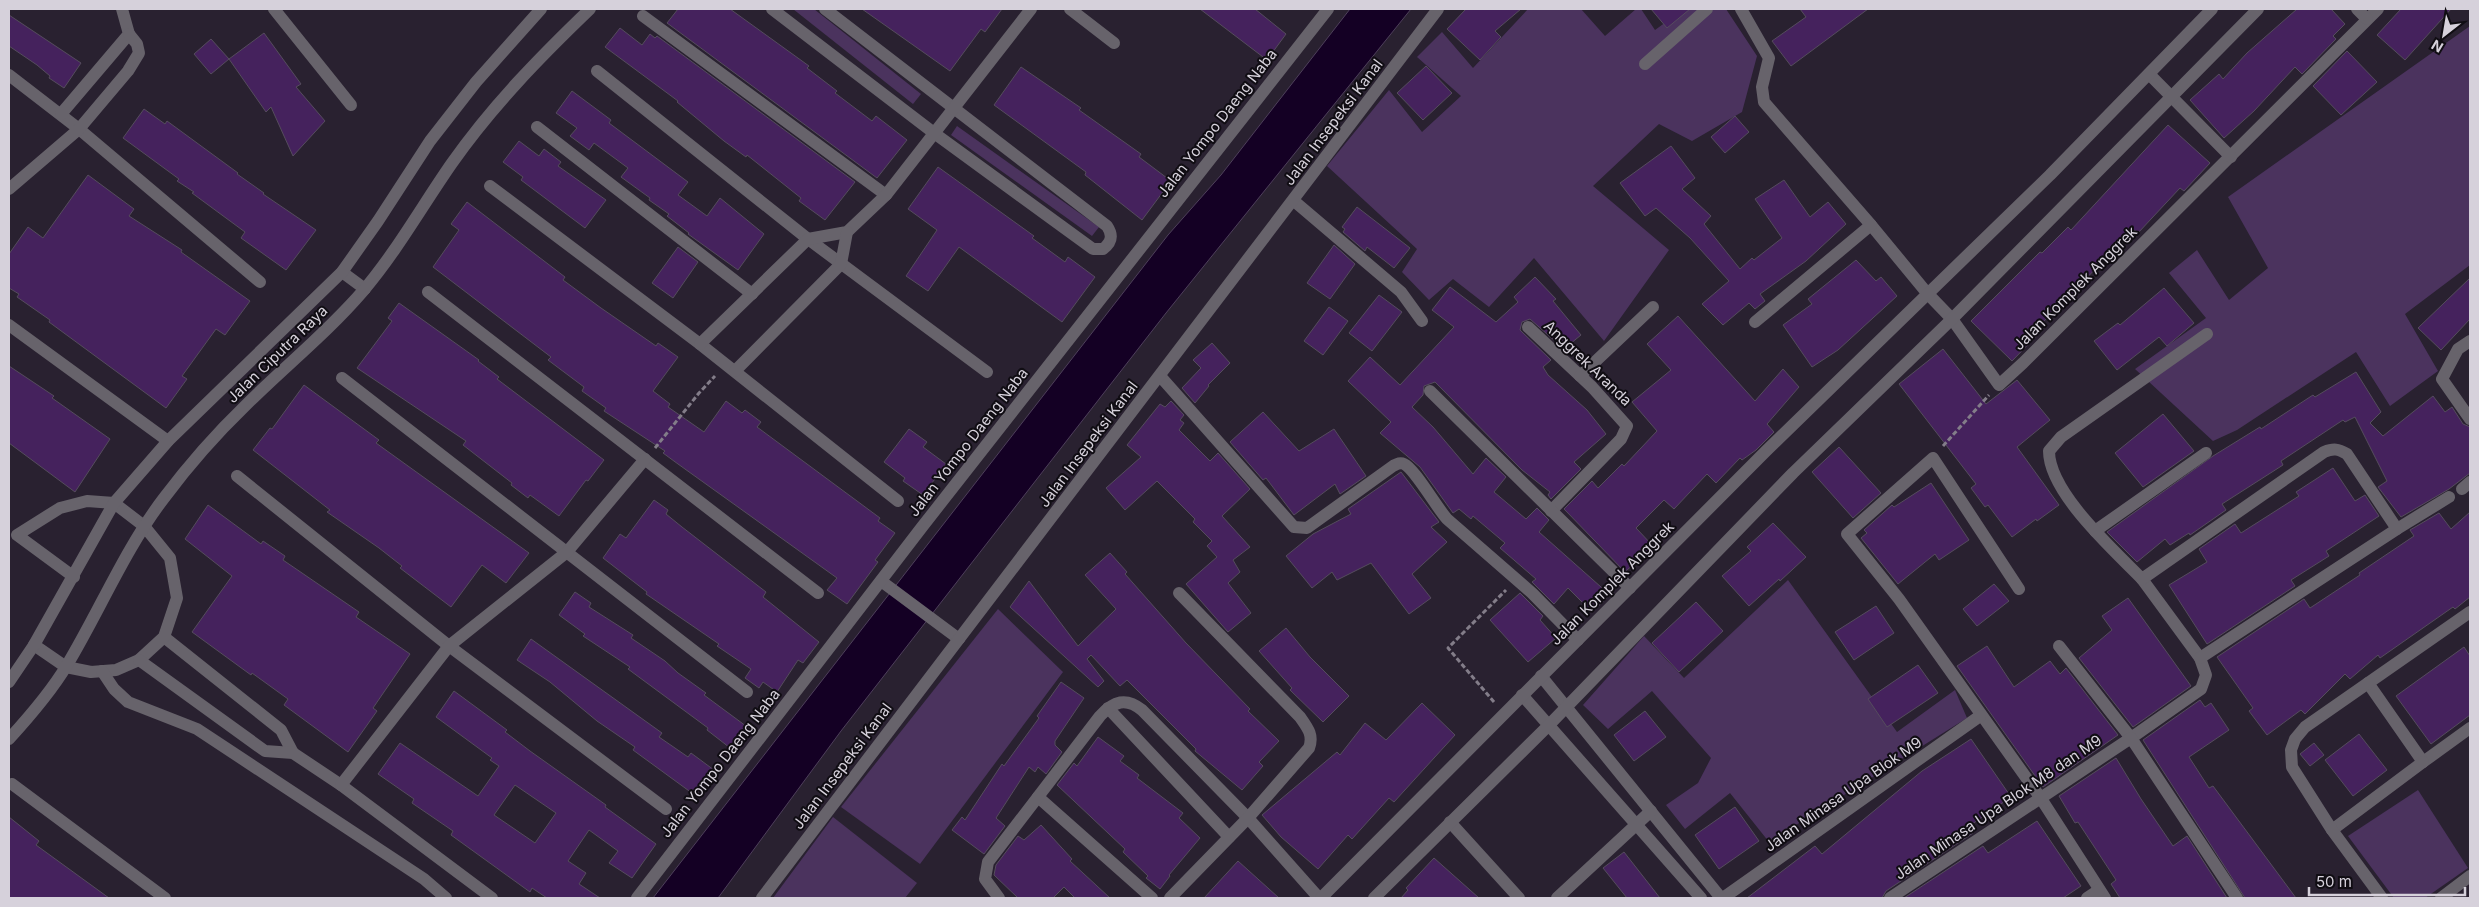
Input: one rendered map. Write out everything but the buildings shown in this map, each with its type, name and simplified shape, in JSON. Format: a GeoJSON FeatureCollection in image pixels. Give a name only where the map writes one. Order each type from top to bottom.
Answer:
{"type":"FeatureCollection","features":[{"type":"Feature","properties":{"kind":"street"},"geometry":{"type":"LineString","coordinates":[[10,186],[79,129],[137,59],[139,48],[129,34],[122,9]]}},
{"type":"Feature","properties":{"kind":"street"},"geometry":{"type":"LineString","coordinates":[[274,9],[351,105]]}},
{"type":"Feature","properties":{"kind":"street","name":"Jalan Ciputra Raya"},"geometry":{"type":"LineString","coordinates":[[9,682],[34,645],[114,504],[168,441],[342,272],[430,141],[476,82],[541,9]]}},
{"type":"Feature","properties":{"kind":"street","name":"Jalan Ciputra Raya"},"geometry":{"type":"LineString","coordinates":[[9,739],[35,710],[66,666],[144,526],[195,460],[244,407],[331,327],[365,289],[391,256],[453,162],[498,103],[550,47],[590,9]]}},
{"type":"Feature","properties":{"kind":"street"},"geometry":{"type":"LineString","coordinates":[[772,9],[1092,249],[1103,249],[1108,246],[1111,240],[1111,232],[1107,226],[826,9]]}},
{"type":"Feature","properties":{"kind":"street"},"geometry":{"type":"LineString","coordinates":[[700,344],[808,239],[847,232],[886,195],[1031,9]]}},
{"type":"Feature","properties":{"kind":"street"},"geometry":{"type":"LineString","coordinates":[[1070,9],[1114,43]]}},
{"type":"Feature","properties":{"kind":"street","name":"Jalan Yompo Daeng Naba"},"geometry":{"type":"LineString","coordinates":[[637,898],[881,581],[1328,9]]}},
{"type":"Feature","properties":{"kind":"street","name":"Jalan Insepeksi Kanal"},"geometry":{"type":"LineString","coordinates":[[762,898],[1294,201],[1438,9]]}},
{"type":"Feature","properties":{"kind":"street"},"geometry":{"type":"LineString","coordinates":[[1645,64],[1707,9]]}},
{"type":"Feature","properties":{"kind":"street"},"geometry":{"type":"LineString","coordinates":[[1741,9],[1769,58],[1762,88],[1764,102],[1872,225],[1927,293],[1952,319],[1998,385]]}},
{"type":"Feature","properties":{"kind":"street","name":"Jalan Komplek Anggrek"},"geometry":{"type":"LineString","coordinates":[[1320,898],[1927,293],[2050,174],[2212,9]]}},
{"type":"Feature","properties":{"kind":"street"},"geometry":{"type":"LineString","coordinates":[[1374,898],[1550,726],[1793,473],[1952,319],[2258,9]]}},
{"type":"Feature","properties":{"kind":"street"},"geometry":{"type":"LineString","coordinates":[[2357,9],[2367,19]]}},
{"type":"Feature","properties":{"kind":"street","name":"Jalan Komplek Anggrek"},"geometry":{"type":"LineString","coordinates":[[1998,385],[2023,363],[2378,9]]}},
{"type":"Feature","properties":{"kind":"street"},"geometry":{"type":"LineString","coordinates":[[643,16],[886,195]]}},
{"type":"Feature","properties":{"kind":"street"},"geometry":{"type":"LineString","coordinates":[[61,114],[129,34]]}},
{"type":"Feature","properties":{"kind":"street"},"geometry":{"type":"LineString","coordinates":[[597,71],[808,239],[987,372]]}},
{"type":"Feature","properties":{"kind":"street"},"geometry":{"type":"LineString","coordinates":[[2149,74],[2231,157]]}},
{"type":"Feature","properties":{"kind":"street"},"geometry":{"type":"LineString","coordinates":[[9,75],[61,114],[260,282]]}},
{"type":"Feature","properties":{"kind":"street"},"geometry":{"type":"LineString","coordinates":[[537,127],[752,294]]}},
{"type":"Feature","properties":{"kind":"street"},"geometry":{"type":"LineString","coordinates":[[490,186],[700,344],[898,501]]}},
{"type":"Feature","properties":{"kind":"street"},"geometry":{"type":"LineString","coordinates":[[1294,201],[1402,292],[1422,321]]}},
{"type":"Feature","properties":{"kind":"street"},"geometry":{"type":"LineString","coordinates":[[1755,322],[1872,225]]}},
{"type":"Feature","properties":{"kind":"street"},"geometry":{"type":"LineString","coordinates":[[731,368],[842,264],[847,232]]}},
{"type":"Feature","properties":{"kind":"street"},"geometry":{"type":"LineString","coordinates":[[342,272],[365,289]]}},
{"type":"Feature","properties":{"kind":"street"},"geometry":{"type":"LineString","coordinates":[[428,292],[818,593]]}},
{"type":"Feature","properties":{"kind":"street"},"geometry":{"type":"LineString","coordinates":[[1580,376],[1653,307]]}},
{"type":"Feature","properties":{"kind":"street"},"geometry":{"type":"LineString","coordinates":[[9,324],[168,441]]}},
{"type":"Feature","properties":{"kind":"street","name":"Anggrek Aranda"},"geometry":{"type":"LineString","coordinates":[[1528,327],[1580,376],[1620,416],[1627,426],[1627,431],[1621,439],[1551,511]]}},
{"type":"Feature","properties":{"kind":"street"},"geometry":{"type":"LineString","coordinates":[[2207,334],[2052,445],[2049,460],[2058,480],[2072,502],[2095,531],[2142,579],[2200,658],[2449,497]]}},
{"type":"Feature","properties":{"kind":"street"},"geometry":{"type":"LineString","coordinates":[[2470,341],[2458,350],[2442,379],[2470,419]]}},
{"type":"Feature","properties":{"kind":"street"},"geometry":{"type":"LineString","coordinates":[[1160,376],[1294,527],[1307,528],[1392,466],[1400,463],[1412,471],[1436,507],[1447,519],[1517,579],[1578,640]]}},
{"type":"Feature","properties":{"kind":"street"},"geometry":{"type":"LineString","coordinates":[[342,378],[747,692]]}},
{"type":"Feature","properties":{"kind":"street"},"geometry":{"type":"LineString","coordinates":[[1430,391],[1630,588]]}},
{"type":"Feature","properties":{"kind":"street"},"geometry":{"type":"LineString","coordinates":[[2142,579],[2324,452],[2332,449],[2338,449],[2347,454],[2397,529]]}},
{"type":"Feature","properties":{"kind":"street"},"geometry":{"type":"LineString","coordinates":[[2095,531],[2206,453]]}},
{"type":"Feature","properties":{"kind":"street"},"geometry":{"type":"LineString","coordinates":[[2019,589],[1933,458],[1846,534],[1899,599],[1980,716],[2040,797],[2102,894],[2087,898]]}},
{"type":"Feature","properties":{"kind":"street"},"geometry":{"type":"LineString","coordinates":[[341,785],[449,646],[567,552],[645,460]]}},
{"type":"Feature","properties":{"kind":"street"},"geometry":{"type":"LineString","coordinates":[[236,476],[449,646],[666,809]]}},
{"type":"Feature","properties":{"kind":"street"},"geometry":{"type":"LineString","coordinates":[[34,645],[66,666],[91,672],[116,670],[139,660],[164,637],[177,598],[170,558],[144,526],[114,504],[86,501],[60,508],[13,530],[74,577]]}},
{"type":"Feature","properties":{"kind":"street"},"geometry":{"type":"LineString","coordinates":[[881,581],[959,639]]}},
{"type":"Feature","properties":{"kind":"street"},"geometry":{"type":"LineString","coordinates":[[1170,898],[1248,818],[1309,748],[1312,740],[1300,717],[1179,593]]}},
{"type":"Feature","properties":{"kind":"street"},"geometry":{"type":"LineString","coordinates":[[2382,898],[2332,830],[2292,767],[2291,750],[2295,739],[2304,727],[2470,613]]}},
{"type":"Feature","properties":{"kind":"street"},"geometry":{"type":"LineString","coordinates":[[164,637],[281,730],[293,753],[341,785],[492,898]]}},
{"type":"Feature","properties":{"kind":"street"},"geometry":{"type":"LineString","coordinates":[[2059,646],[2128,740],[2237,898]]}},
{"type":"Feature","properties":{"kind":"street","name":"Jalan Minasa Upa Blok M8 dan M9"},"geometry":{"type":"LineString","coordinates":[[1890,898],[2128,740],[2201,688],[2206,675],[2200,658]]}},
{"type":"Feature","properties":{"kind":"street"},"geometry":{"type":"LineString","coordinates":[[139,660],[265,751],[293,753]]}},
{"type":"Feature","properties":{"kind":"street"},"geometry":{"type":"LineString","coordinates":[[102,671],[114,689],[128,702],[197,729],[424,879],[446,898]]}},
{"type":"Feature","properties":{"kind":"street"},"geometry":{"type":"LineString","coordinates":[[1541,676],[1722,898]]}},
{"type":"Feature","properties":{"kind":"street"},"geometry":{"type":"LineString","coordinates":[[2368,684],[2423,762]]}},
{"type":"Feature","properties":{"kind":"street"},"geometry":{"type":"LineString","coordinates":[[1522,695],[1701,898]]}},
{"type":"Feature","properties":{"kind":"street"},"geometry":{"type":"LineString","coordinates":[[999,898],[985,879],[988,862],[1108,708],[1118,702],[1126,701],[1134,703],[1142,710],[1248,818],[1320,898]]}},
{"type":"Feature","properties":{"kind":"street"},"geometry":{"type":"LineString","coordinates":[[1108,708],[1229,837]]}},
{"type":"Feature","properties":{"kind":"street","name":"Jalan Minasa Upa Blok M9"},"geometry":{"type":"LineString","coordinates":[[1722,898],[1980,716]]}},
{"type":"Feature","properties":{"kind":"street"},"geometry":{"type":"LineString","coordinates":[[2332,830],[2470,728]]}},
{"type":"Feature","properties":{"kind":"street"},"geometry":{"type":"LineString","coordinates":[[12,784],[164,898]]}},
{"type":"Feature","properties":{"kind":"street"},"geometry":{"type":"LineString","coordinates":[[1038,797],[1152,898]]}},
{"type":"Feature","properties":{"kind":"street"},"geometry":{"type":"LineString","coordinates":[[1557,898],[1650,811]]}},
{"type":"Feature","properties":{"kind":"street"},"geometry":{"type":"LineString","coordinates":[[1450,822],[1518,898]]}},
{"type":"Feature","properties":{"kind":"street"},"geometry":{"type":"LineString","coordinates":[[2441,898],[2470,876]]}},
{"type":"Feature","properties":{"kind":"path"},"geometry":{"type":"LineString","coordinates":[[645,460],[698,393],[731,368]]}},
{"type":"Feature","properties":{"kind":"path"},"geometry":{"type":"LineString","coordinates":[[1933,458],[1998,385]]}},
{"type":"Feature","properties":{"kind":"path"},"geometry":{"type":"LineString","coordinates":[[1504,714],[1448,648],[1517,579]]}},
{"type":"Feature","properties":{"kind":"shaded area"},"geometry":{"type":"Polygon","coordinates":[[[793,9],[814,9],[921,94],[913,104],[793,9]]]}},
{"type":"Feature","properties":{"kind":"shaded area"},"geometry":{"type":"Polygon","coordinates":[[[1350,9],[1411,9],[1166,313],[841,731],[718,898],[653,898],[1168,235],[1221,175],[1350,9]]]}},
{"type":"Feature","properties":{"kind":"shaded area"},"geometry":{"type":"Polygon","coordinates":[[[1528,9],[1581,9],[1605,36],[1636,9],[1641,9],[1655,30],[1684,9],[1726,9],[1757,56],[1742,112],[1692,141],[1659,124],[1593,186],[1669,250],[1604,341],[1534,258],[1489,307],[1453,279],[1429,300],[1402,272],[1417,249],[1327,166],[1389,90],[1422,132],[1461,96],[1417,57],[1442,32],[1473,68],[1528,9]]]}},
{"type":"Feature","properties":{"kind":"shaded area"},"geometry":{"type":"Polygon","coordinates":[[[2470,26],[2470,265],[2405,314],[2438,371],[2390,406],[2356,352],[2237,430],[2213,441],[2135,369],[2206,318],[2169,273],[2197,250],[2229,300],[2268,268],[2228,197],[2470,26]]]}},
{"type":"Feature","properties":{"kind":"shaded area"},"geometry":{"type":"Polygon","coordinates":[[[957,126],[1099,227],[1092,236],[951,135],[957,126]]]}},
{"type":"Feature","properties":{"kind":"shaded area"},"geometry":{"type":"Polygon","coordinates":[[[1788,580],[1897,732],[1955,690],[1967,718],[1769,842],[1730,793],[1685,829],[1666,805],[1698,783],[1711,758],[1652,691],[1608,729],[1583,705],[1644,636],[1684,678],[1788,580]]]}},
{"type":"Feature","properties":{"kind":"shaded area"},"geometry":{"type":"Polygon","coordinates":[[[998,609],[1063,672],[920,864],[841,807],[998,609]]]}},
{"type":"Feature","properties":{"kind":"shaded area"},"geometry":{"type":"Polygon","coordinates":[[[2418,790],[2468,868],[2425,898],[2394,898],[2348,836],[2418,790]]]}},
{"type":"Feature","properties":{"kind":"shaded area"},"geometry":{"type":"Polygon","coordinates":[[[833,817],[917,883],[905,898],[773,898],[833,817]]]}}]}
